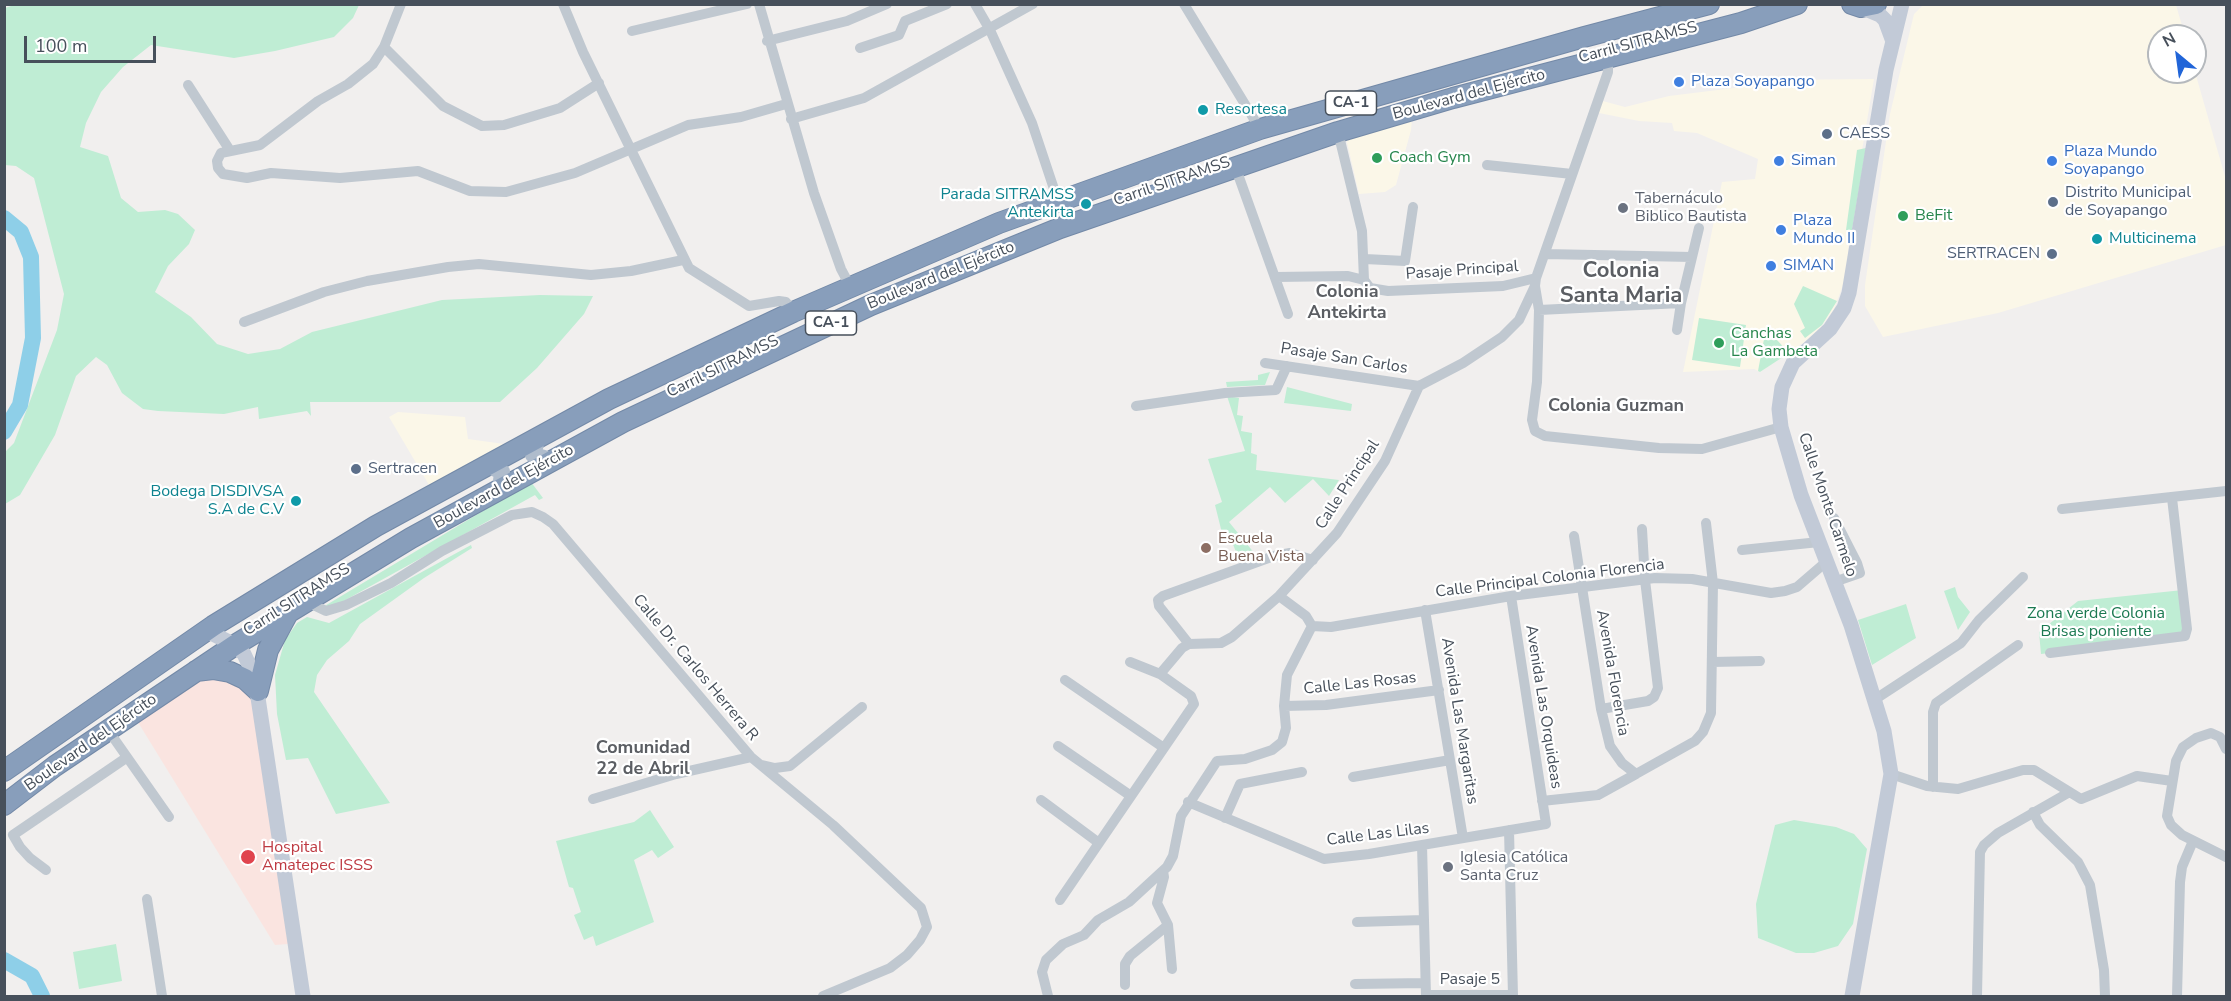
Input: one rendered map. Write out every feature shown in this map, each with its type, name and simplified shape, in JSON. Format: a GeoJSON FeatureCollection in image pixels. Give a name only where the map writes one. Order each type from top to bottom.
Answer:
{"type":"FeatureCollection","features":[{"type":"Feature","properties":{"kind":"highway","name":"Boulevard del Ejército"},"geometry":{"type":"LineString","coordinates":[[4,771],[211,632],[376,526],[609,399],[850,286],[939,247],[1059,201],[1260,129],[1583,37],[1709,4]]}},
{"type":"Feature","properties":{"kind":"highway","name":"Boulevard del Ejército"},"geometry":{"type":"LineString","coordinates":[[4,805],[108,730],[196,671],[232,643],[520,477],[623,422],[889,297],[1049,232],[1338,132],[1452,98],[1757,18],[1797,4]]}},
{"type":"Feature","properties":{"kind":"highway"},"geometry":{"type":"LineString","coordinates":[[196,671],[213,669],[230,672],[245,679],[258,691],[268,650],[297,606]]}},
{"type":"Feature","properties":{"kind":"main road","name":"Carril SITRAMSS"},"geometry":{"type":"LineString","coordinates":[[4,776],[211,632],[379,531],[497,475],[664,378],[849,291],[1048,209],[1186,159],[1320,116],[1659,23],[1715,4]]}},
{"type":"Feature","properties":{"kind":"main road","name":"Carril SITRAMSS"},"geometry":{"type":"LineString","coordinates":[[540,451],[884,293],[1069,218],[1202,170],[1348,124],[1756,8],[1786,4]]}},
{"type":"Feature","properties":{"kind":"main road","name":"Carril SITRAMSS"},"geometry":{"type":"LineString","coordinates":[[4,794],[232,643],[497,475]]}},
{"type":"Feature","properties":{"kind":"street"},"geometry":{"type":"LineString","coordinates":[[401,4],[384,47],[374,64],[348,84],[318,101],[260,145],[229,149],[220,153],[217,161],[218,168],[223,174],[247,178],[271,173],[340,178],[418,171],[431,173],[470,191],[486,194],[531,187],[632,151],[688,125],[741,117],[786,104]]}},
{"type":"Feature","properties":{"kind":"street"},"geometry":{"type":"LineString","coordinates":[[563,4],[683,260],[689,268],[749,306],[779,301],[786,302],[793,312]]}},
{"type":"Feature","properties":{"kind":"street"},"geometry":{"type":"LineString","coordinates":[[632,31],[747,4]]}},
{"type":"Feature","properties":{"kind":"street"},"geometry":{"type":"LineString","coordinates":[[759,4],[767,41],[786,104],[840,269],[850,286]]}},
{"type":"Feature","properties":{"kind":"street"},"geometry":{"type":"LineString","coordinates":[[767,41],[847,21],[887,4]]}},
{"type":"Feature","properties":{"kind":"street"},"geometry":{"type":"LineString","coordinates":[[860,48],[899,35],[905,21],[947,4]]}},
{"type":"Feature","properties":{"kind":"street"},"geometry":{"type":"LineString","coordinates":[[975,4],[990,30],[1032,123],[1059,201]]}},
{"type":"Feature","properties":{"kind":"street"},"geometry":{"type":"LineString","coordinates":[[791,119],[864,98],[990,30],[1033,4]]}},
{"type":"Feature","properties":{"kind":"street"},"geometry":{"type":"LineString","coordinates":[[1184,4],[1260,129]]}},
{"type":"Feature","properties":{"kind":"street","name":"Calle Monte Carmelo"},"geometry":{"type":"LineString","coordinates":[[1852,996],[1891,774],[1884,731],[1781,427],[1779,409],[1786,375],[1802,353],[1830,329],[1844,308],[1849,293],[1893,41],[1902,4]]}},
{"type":"Feature","properties":{"kind":"street"},"geometry":{"type":"LineString","coordinates":[[1863,5],[1885,20],[1893,41]]}},
{"type":"Feature","properties":{"kind":"street"},"geometry":{"type":"LineString","coordinates":[[384,47],[443,106],[482,126],[504,125],[560,108],[599,83]]}},
{"type":"Feature","properties":{"kind":"street"},"geometry":{"type":"LineString","coordinates":[[1419,386],[1463,363],[1502,337],[1519,320],[1536,282],[1608,72],[1608,58]]}},
{"type":"Feature","properties":{"kind":"street"},"geometry":{"type":"LineString","coordinates":[[188,86],[229,149]]}},
{"type":"Feature","properties":{"kind":"street"},"geometry":{"type":"LineString","coordinates":[[1338,132],[1354,196],[1365,260],[1364,280]]}},
{"type":"Feature","properties":{"kind":"street"},"geometry":{"type":"LineString","coordinates":[[1487,165],[1572,174]]}},
{"type":"Feature","properties":{"kind":"street"},"geometry":{"type":"LineString","coordinates":[[1235,166],[1288,314]]}},
{"type":"Feature","properties":{"kind":"street"},"geometry":{"type":"LineString","coordinates":[[1365,260],[1406,261],[1413,207]]}},
{"type":"Feature","properties":{"kind":"street"},"geometry":{"type":"LineString","coordinates":[[1677,330],[1699,228]]}},
{"type":"Feature","properties":{"kind":"street"},"geometry":{"type":"LineString","coordinates":[[1545,254],[1692,256]]}},
{"type":"Feature","properties":{"kind":"street"},"geometry":{"type":"LineString","coordinates":[[244,322],[324,292],[367,281],[448,267],[478,264],[591,275],[683,260]]}},
{"type":"Feature","properties":{"kind":"street","name":"Pasaje Principal"},"geometry":{"type":"LineString","coordinates":[[1276,277],[1348,276],[1364,280],[1370,288],[1388,291],[1503,286],[1536,282]]}},
{"type":"Feature","properties":{"kind":"street"},"geometry":{"type":"LineString","coordinates":[[1536,282],[1539,310],[1532,420],[1535,431],[1545,436],[1659,448],[1702,449],[1781,427]]}},
{"type":"Feature","properties":{"kind":"street"},"geometry":{"type":"LineString","coordinates":[[1539,310],[1681,303]]}},
{"type":"Feature","properties":{"kind":"street","name":"Pasaje San Carlos"},"geometry":{"type":"LineString","coordinates":[[1265,363],[1419,386]]}},
{"type":"Feature","properties":{"kind":"street"},"geometry":{"type":"LineString","coordinates":[[1136,406],[1225,393],[1276,390],[1287,366]]}},
{"type":"Feature","properties":{"kind":"street","name":"Calle Principal"},"geometry":{"type":"LineString","coordinates":[[1190,644],[1221,643],[1232,637],[1280,597],[1337,533],[1385,461],[1419,386]]}},
{"type":"Feature","properties":{"kind":"street"},"geometry":{"type":"LineString","coordinates":[[2062,509],[2226,491]]}},
{"type":"Feature","properties":{"kind":"street"},"geometry":{"type":"LineString","coordinates":[[2050,653],[2185,636],[2187,629],[2172,498]]}},
{"type":"Feature","properties":{"kind":"street","name":"Calle Dr. Carlos Herrera R"},"geometry":{"type":"LineString","coordinates":[[297,606],[326,610],[346,605],[391,583],[442,551],[512,515],[532,512],[553,524],[755,761],[833,825],[921,908],[926,917],[927,927],[907,955],[890,968],[823,996]]}},
{"type":"Feature","properties":{"kind":"street"},"geometry":{"type":"LineString","coordinates":[[1834,518],[1860,573],[1834,582]]}},
{"type":"Feature","properties":{"kind":"street"},"geometry":{"type":"LineString","coordinates":[[1542,801],[1598,795],[1686,748],[1703,732],[1711,713],[1712,662],[1713,583],[1706,524]]}},
{"type":"Feature","properties":{"kind":"street"},"geometry":{"type":"LineString","coordinates":[[1601,709],[1648,701],[1657,692],[1642,530]]}},
{"type":"Feature","properties":{"kind":"street","name":"Avenida Florencia"},"geometry":{"type":"LineString","coordinates":[[1574,536],[1601,709],[1610,746],[1622,763],[1636,774]]}},
{"type":"Feature","properties":{"kind":"street"},"geometry":{"type":"LineString","coordinates":[[1742,549],[1819,542]]}},
{"type":"Feature","properties":{"kind":"street"},"geometry":{"type":"LineString","coordinates":[[1160,674],[1182,648],[1190,644],[1159,606],[1158,600],[1163,596],[1274,556],[1290,553],[1313,560]]}},
{"type":"Feature","properties":{"kind":"street","name":"Calle Principal Colonia Florencia"},"geometry":{"type":"LineString","coordinates":[[1312,626],[1331,627],[1511,596],[1645,579],[1692,579],[1772,593],[1797,587],[1826,562]]}},
{"type":"Feature","properties":{"kind":"street"},"geometry":{"type":"LineString","coordinates":[[1874,700],[1961,643],[1979,620],[2023,577]]}},
{"type":"Feature","properties":{"kind":"street","name":"Avenida Las Orquideas"},"geometry":{"type":"LineString","coordinates":[[1511,596],[1546,824]]}},
{"type":"Feature","properties":{"kind":"street"},"geometry":{"type":"LineString","coordinates":[[1048,996],[1042,972],[1046,960],[1063,944],[1084,935],[1098,920],[1129,902],[1163,871],[1173,856],[1181,816],[1188,802],[1217,761],[1245,759],[1272,750],[1282,742],[1286,728],[1284,706],[1287,675],[1312,626],[1306,616],[1280,597]]}},
{"type":"Feature","properties":{"kind":"street","name":"Avenida Las Margaritas"},"geometry":{"type":"LineString","coordinates":[[1425,610],[1463,838]]}},
{"type":"Feature","properties":{"kind":"street"},"geometry":{"type":"LineString","coordinates":[[211,632],[232,643],[251,665],[258,691],[303,996]]}},
{"type":"Feature","properties":{"kind":"street"},"geometry":{"type":"LineString","coordinates":[[1933,787],[1933,712],[1936,703],[2018,645]]}},
{"type":"Feature","properties":{"kind":"street"},"geometry":{"type":"LineString","coordinates":[[1712,662],[1760,661]]}},
{"type":"Feature","properties":{"kind":"street"},"geometry":{"type":"LineString","coordinates":[[1060,900],[1194,704],[1191,696],[1160,674],[1130,662]]}},
{"type":"Feature","properties":{"kind":"street"},"geometry":{"type":"LineString","coordinates":[[1065,680],[1164,748]]}},
{"type":"Feature","properties":{"kind":"street","name":"Calle Las Rosas"},"geometry":{"type":"LineString","coordinates":[[1284,706],[1326,705],[1438,690]]}},
{"type":"Feature","properties":{"kind":"street"},"geometry":{"type":"LineString","coordinates":[[593,799],[676,774],[755,761],[775,768],[790,766],[862,707]]}},
{"type":"Feature","properties":{"kind":"street"},"geometry":{"type":"LineString","coordinates":[[108,730],[168,817]]}},
{"type":"Feature","properties":{"kind":"street"},"geometry":{"type":"LineString","coordinates":[[2226,749],[2216,734],[2204,735],[2188,742],[2179,753],[2172,781],[2168,820],[2175,830],[2226,857]]}},
{"type":"Feature","properties":{"kind":"street"},"geometry":{"type":"LineString","coordinates":[[1058,746],[1131,796]]}},
{"type":"Feature","properties":{"kind":"street"},"geometry":{"type":"LineString","coordinates":[[46,870],[30,858],[14,835],[126,758]]}},
{"type":"Feature","properties":{"kind":"street"},"geometry":{"type":"LineString","coordinates":[[1353,777],[1450,760]]}},
{"type":"Feature","properties":{"kind":"street"},"geometry":{"type":"LineString","coordinates":[[1891,774],[1933,787],[1958,789],[2023,770],[2041,773],[2068,793],[2081,799],[2137,776],[2172,781]]}},
{"type":"Feature","properties":{"kind":"street"},"geometry":{"type":"LineString","coordinates":[[1225,818],[1240,784],[1302,772]]}},
{"type":"Feature","properties":{"kind":"street"},"geometry":{"type":"LineString","coordinates":[[1977,996],[1980,852],[1989,839],[2068,793]]}},
{"type":"Feature","properties":{"kind":"street"},"geometry":{"type":"LineString","coordinates":[[1041,800],[1099,843]]}},
{"type":"Feature","properties":{"kind":"street","name":"Calle Las Lilas"},"geometry":{"type":"LineString","coordinates":[[1188,802],[1324,858],[1422,845],[1546,824]]}},
{"type":"Feature","properties":{"kind":"street"},"geometry":{"type":"LineString","coordinates":[[2033,812],[2040,825],[2078,862],[2090,885],[2104,970],[2105,996]]}},
{"type":"Feature","properties":{"kind":"street"},"geometry":{"type":"LineString","coordinates":[[1509,830],[1513,996]]}},
{"type":"Feature","properties":{"kind":"street"},"geometry":{"type":"LineString","coordinates":[[2177,996],[2180,882],[2182,867],[2193,841]]}},
{"type":"Feature","properties":{"kind":"street"},"geometry":{"type":"LineString","coordinates":[[1422,845],[1426,991]]}},
{"type":"Feature","properties":{"kind":"street"},"geometry":{"type":"LineString","coordinates":[[1163,871],[1164,877],[1157,903],[1168,925],[1172,969]]}},
{"type":"Feature","properties":{"kind":"street"},"geometry":{"type":"LineString","coordinates":[[147,899],[162,996]]}},
{"type":"Feature","properties":{"kind":"street"},"geometry":{"type":"LineString","coordinates":[[1357,922],[1423,920]]}},
{"type":"Feature","properties":{"kind":"street"},"geometry":{"type":"LineString","coordinates":[[1125,986],[1125,964],[1130,956],[1168,925]]}},
{"type":"Feature","properties":{"kind":"street","name":"Pasaje 5"},"geometry":{"type":"LineString","coordinates":[[1355,984],[1513,996]]}},
{"type":"Feature","properties":{"kind":"shaded area","name":"Plaza Mundo Soyapango"},"geometry":{"type":"Polygon","coordinates":[[[1924,4],[2176,5],[2182,24],[2147,24],[2147,84],[2198,84],[2226,180],[2226,245],[1998,313],[1883,337],[1865,306],[1865,285],[1890,114],[1914,14],[1924,4]]]}},
{"type":"Feature","properties":{"kind":"shaded area","name":"Plaza Mundo II"},"geometry":{"type":"Polygon","coordinates":[[[1874,79],[1851,216],[1846,277],[1834,309],[1820,328],[1803,343],[1760,372],[1754,369],[1683,372],[1722,182],[1755,179],[1758,159],[1697,133],[1674,131],[1672,123],[1639,121],[1594,112],[1599,100],[1625,107],[1669,96],[1750,86],[1768,80],[1874,79]]]}},
{"type":"Feature","properties":{"kind":"shaded area","name":"Coach Gym"},"geometry":{"type":"Polygon","coordinates":[[[1412,119],[1396,185],[1385,192],[1359,194],[1346,138],[1412,119]]]}},
{"type":"Feature","properties":{"kind":"shaded area"},"geometry":{"type":"Polygon","coordinates":[[[398,412],[465,417],[468,439],[504,444],[429,485],[389,417],[398,412]]]}},
{"type":"Feature","properties":{"kind":"shaded area","name":"Hospital Amatepec ISSS"},"geometry":{"type":"Polygon","coordinates":[[[221,675],[252,695],[288,944],[275,945],[136,719],[199,678],[221,675]]]}},
{"type":"Feature","properties":{"kind":"green space"},"geometry":{"type":"Polygon","coordinates":[[[17,4],[359,5],[353,18],[334,37],[275,51],[234,58],[151,45],[123,67],[101,92],[86,123],[80,147],[108,156],[121,198],[138,212],[165,210],[178,214],[195,230],[189,244],[168,266],[155,292],[191,317],[217,344],[248,354],[280,349],[312,332],[442,300],[540,295],[593,296],[584,314],[537,368],[500,402],[310,402],[311,416],[307,411],[259,419],[258,407],[224,414],[158,411],[143,409],[122,393],[107,365],[96,357],[76,376],[55,435],[20,495],[5,504],[5,452],[14,443],[57,330],[64,294],[34,178],[16,166],[5,165],[5,8],[17,4]]]}},
{"type":"Feature","properties":{"kind":"green space"},"geometry":{"type":"Polygon","coordinates":[[[1866,148],[1852,230],[1846,230],[1857,150],[1866,148]]]}},
{"type":"Feature","properties":{"kind":"green space"},"geometry":{"type":"Polygon","coordinates":[[[1803,286],[1837,301],[1822,325],[1805,338],[1800,331],[1805,328],[1794,304],[1803,286]]]}},
{"type":"Feature","properties":{"kind":"green space","name":"Canchas La Gambeta"},"geometry":{"type":"Polygon","coordinates":[[[1699,318],[1746,325],[1740,367],[1692,360],[1699,318]]]}},
{"type":"Feature","properties":{"kind":"green space"},"geometry":{"type":"Polygon","coordinates":[[[1764,339],[1777,340],[1789,353],[1760,372],[1758,371],[1764,339]]]}},
{"type":"Feature","properties":{"kind":"green space"},"geometry":{"type":"Polygon","coordinates":[[[1270,372],[1265,385],[1227,387],[1226,382],[1258,380],[1258,375],[1270,372]]]}},
{"type":"Feature","properties":{"kind":"green space"},"geometry":{"type":"Polygon","coordinates":[[[1287,387],[1352,404],[1351,411],[1284,403],[1287,387]]]}},
{"type":"Feature","properties":{"kind":"green space"},"geometry":{"type":"Polygon","coordinates":[[[1227,396],[1239,398],[1237,415],[1243,416],[1241,431],[1252,433],[1251,453],[1257,455],[1256,470],[1339,480],[1329,496],[1313,479],[1285,503],[1270,487],[1229,522],[1255,554],[1239,560],[1231,539],[1222,533],[1215,505],[1222,502],[1208,459],[1245,451],[1227,396]]]}},
{"type":"Feature","properties":{"kind":"green space"},"geometry":{"type":"Polygon","coordinates":[[[531,482],[543,498],[539,500],[535,495],[331,608],[323,607],[531,482]]]}},
{"type":"Feature","properties":{"kind":"green space"},"geometry":{"type":"Polygon","coordinates":[[[471,545],[472,548],[424,578],[360,624],[349,641],[327,660],[317,675],[314,692],[390,803],[336,814],[308,758],[286,760],[277,714],[275,675],[285,640],[297,623],[307,617],[329,623],[471,545]]]}},
{"type":"Feature","properties":{"kind":"green space"},"geometry":{"type":"Polygon","coordinates":[[[1955,587],[1958,597],[1970,612],[1958,630],[1944,591],[1955,587]]]}},
{"type":"Feature","properties":{"kind":"green space","name":"Zona verde Colonia Brisas poniente"},"geometry":{"type":"Polygon","coordinates":[[[2183,590],[2182,637],[2041,654],[2039,632],[2078,601],[2183,590]]]}},
{"type":"Feature","properties":{"kind":"green space"},"geometry":{"type":"Polygon","coordinates":[[[1906,604],[1916,638],[1872,665],[1858,620],[1906,604]]]}},
{"type":"Feature","properties":{"kind":"green space"},"geometry":{"type":"Polygon","coordinates":[[[650,810],[674,847],[658,858],[652,850],[634,860],[654,922],[596,946],[593,936],[584,940],[574,915],[581,912],[573,888],[569,887],[556,841],[634,822],[650,810]]]}},
{"type":"Feature","properties":{"kind":"green space"},"geometry":{"type":"Polygon","coordinates":[[[1794,820],[1836,827],[1854,834],[1867,849],[1853,924],[1838,946],[1814,953],[1796,953],[1758,938],[1756,904],[1775,825],[1794,820]]]}},
{"type":"Feature","properties":{"kind":"green space"},"geometry":{"type":"Polygon","coordinates":[[[116,944],[122,981],[79,989],[73,952],[116,944]]]}},
{"type":"Feature","properties":{"kind":"waterway"},"geometry":{"type":"LineString","coordinates":[[4,218],[21,232],[31,257],[33,338],[20,405],[4,432]]}},
{"type":"Feature","properties":{"kind":"waterway"},"geometry":{"type":"LineString","coordinates":[[4,960],[32,976],[42,996]]}},
{"type":"Feature","properties":{"kind":"place","name":"Plaza Soyapango"},"geometry":{"type":"Point","coordinates":[1679,82]}},
{"type":"Feature","properties":{"kind":"place","name":"Resortesa"},"geometry":{"type":"Point","coordinates":[1203,110]}},
{"type":"Feature","properties":{"kind":"place","name":"CAESS"},"geometry":{"type":"Point","coordinates":[1827,134]}},
{"type":"Feature","properties":{"kind":"place","name":"Coach Gym"},"geometry":{"type":"Point","coordinates":[1377,158]}},
{"type":"Feature","properties":{"kind":"place","name":"Siman"},"geometry":{"type":"Point","coordinates":[1779,161]}},
{"type":"Feature","properties":{"kind":"place","name":"Plaza Mundo Soyapango"},"geometry":{"type":"Point","coordinates":[2052,161]}},
{"type":"Feature","properties":{"kind":"place","name":"Distrito Municipal de Soyapango"},"geometry":{"type":"Point","coordinates":[2053,202]}},
{"type":"Feature","properties":{"kind":"place","name":"Parada SITRAMSS Antekirta"},"geometry":{"type":"Point","coordinates":[1086,204]}},
{"type":"Feature","properties":{"kind":"place","name":"Tabernáculo Biblico Bautista"},"geometry":{"type":"Point","coordinates":[1623,208]}},
{"type":"Feature","properties":{"kind":"place","name":"BeFit"},"geometry":{"type":"Point","coordinates":[1903,216]}},
{"type":"Feature","properties":{"kind":"place","name":"Plaza Mundo II"},"geometry":{"type":"Point","coordinates":[1781,230]}},
{"type":"Feature","properties":{"kind":"place","name":"Multicinema"},"geometry":{"type":"Point","coordinates":[2097,239]}},
{"type":"Feature","properties":{"kind":"place","name":"SERTRACEN"},"geometry":{"type":"Point","coordinates":[2052,254]}},
{"type":"Feature","properties":{"kind":"place","name":"SIMAN"},"geometry":{"type":"Point","coordinates":[1771,266]}},
{"type":"Feature","properties":{"kind":"place","name":"Canchas La Gambeta"},"geometry":{"type":"Point","coordinates":[1719,343]}},
{"type":"Feature","properties":{"kind":"place","name":"Sertracen"},"geometry":{"type":"Point","coordinates":[356,469]}},
{"type":"Feature","properties":{"kind":"place","name":"Bodega DISDIVSA S.A de C.V"},"geometry":{"type":"Point","coordinates":[296,501]}},
{"type":"Feature","properties":{"kind":"place","name":"Escuela Buena Vista"},"geometry":{"type":"Point","coordinates":[1206,548]}},
{"type":"Feature","properties":{"kind":"place","name":"Hospital Amatepec ISSS"},"geometry":{"type":"Point","coordinates":[248,857]}},
{"type":"Feature","properties":{"kind":"place","name":"Iglesia Católica Santa Cruz"},"geometry":{"type":"Point","coordinates":[1448,867]}},
{"type":"Feature","properties":{"kind":"district","name":"Colonia Santa Maria"},"geometry":{"type":"Point","coordinates":[1621,284]}},
{"type":"Feature","properties":{"kind":"district","name":"Colonia Antekirta"},"geometry":{"type":"Point","coordinates":[1347,303]}},
{"type":"Feature","properties":{"kind":"district","name":"Colonia Guzman"},"geometry":{"type":"Point","coordinates":[1616,407]}},
{"type":"Feature","properties":{"kind":"district","name":"Comunidad 22 de Abril"},"geometry":{"type":"Point","coordinates":[643,759]}}]}
